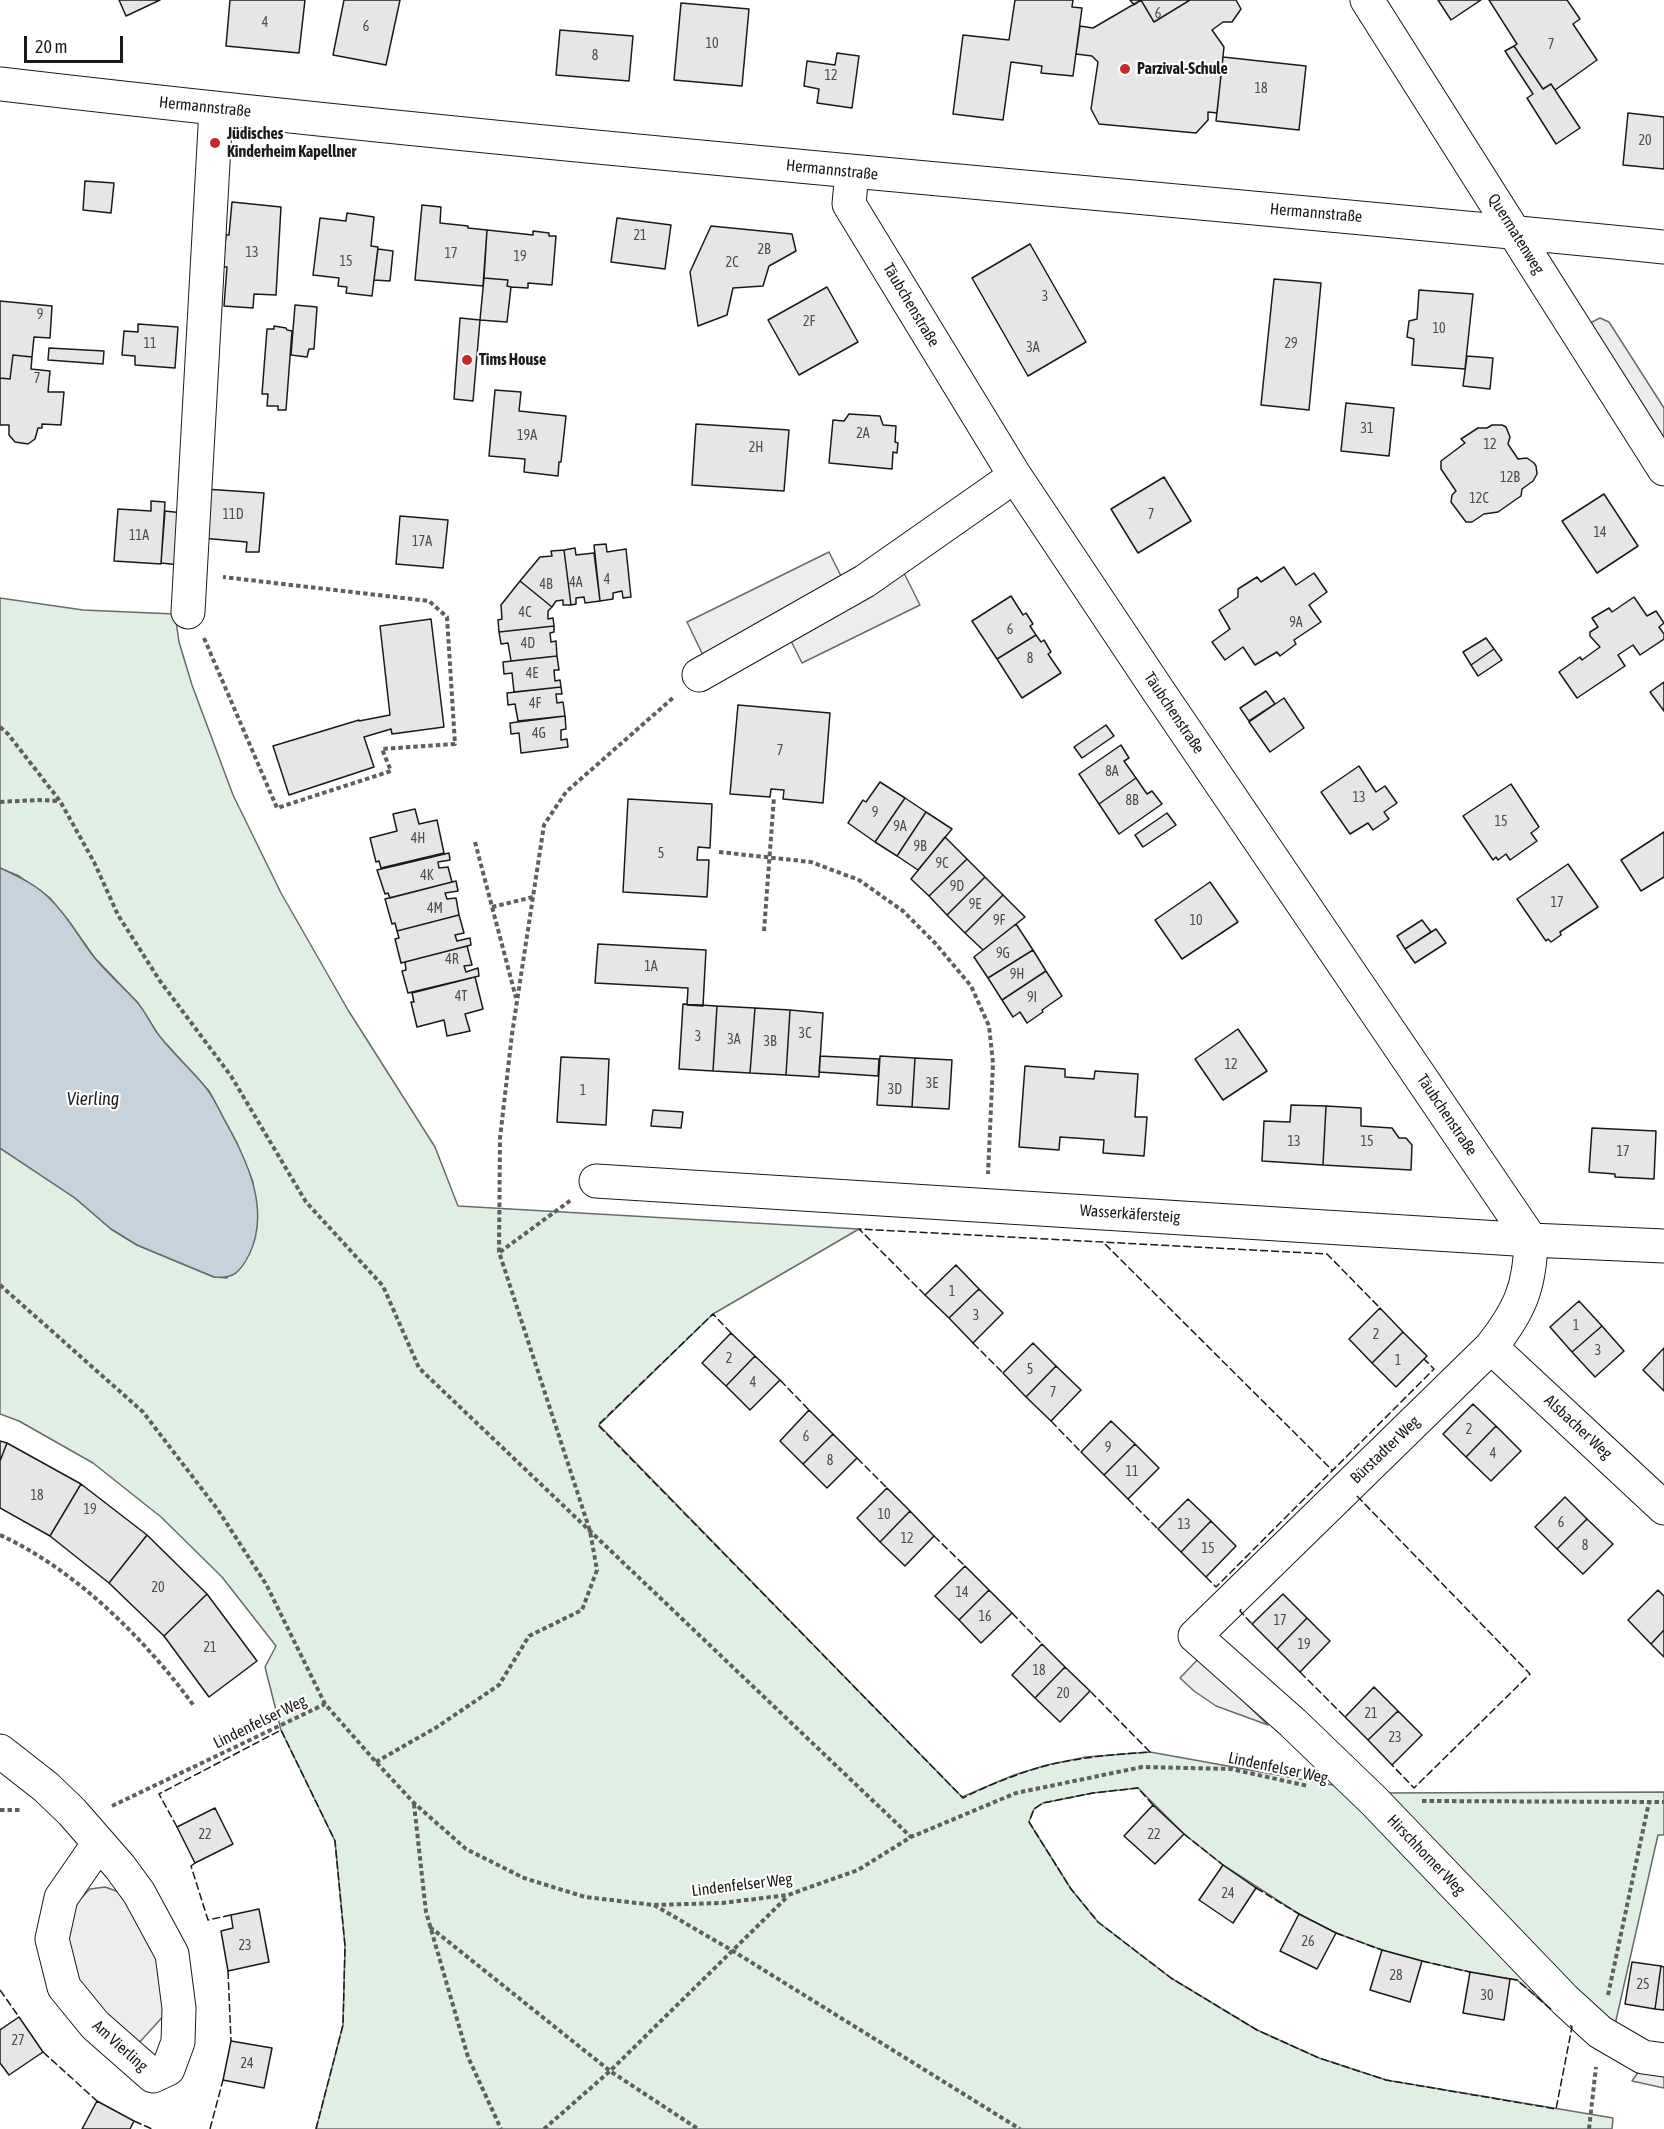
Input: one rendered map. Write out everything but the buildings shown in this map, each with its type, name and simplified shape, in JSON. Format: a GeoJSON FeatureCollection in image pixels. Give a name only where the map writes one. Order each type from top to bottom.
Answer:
{"type":"FeatureCollection","features":[{"type":"Feature","properties":{"kind":"street","name":"Quermatenweg"},"geometry":{"type":"LineString","coordinates":[[1367,0],[1664,469]]}},
{"type":"Feature","properties":{"kind":"street","name":"Hermannstraße"},"geometry":{"type":"LineString","coordinates":[[0,84],[216,109],[852,172],[1664,247]]}},
{"type":"Feature","properties":{"kind":"street"},"geometry":{"type":"LineString","coordinates":[[188,612],[216,109]]}},
{"type":"Feature","properties":{"kind":"street","name":"Täubchenstraße"},"geometry":{"type":"LineString","coordinates":[[852,172],[849,204],[1015,476],[1531,1240]]}},
{"type":"Feature","properties":{"kind":"street"},"geometry":{"type":"LineString","coordinates":[[699,675],[865,581],[1015,476]]}},
{"type":"Feature","properties":{"kind":"street","name":"Wasserkäfersteig"},"geometry":{"type":"LineString","coordinates":[[596,1181],[1531,1240],[1664,1246]]}},
{"type":"Feature","properties":{"kind":"street","name":"Bürstadter Weg"},"geometry":{"type":"LineString","coordinates":[[1195,1636],[1491,1347],[1509,1323],[1523,1298],[1530,1269],[1531,1240]]}},
{"type":"Feature","properties":{"kind":"street","name":"Alsbacher Weg"},"geometry":{"type":"LineString","coordinates":[[1491,1347],[1664,1508]]}},
{"type":"Feature","properties":{"kind":"street","name":"Hirschhorner Weg"},"geometry":{"type":"LineString","coordinates":[[1195,1636],[1293,1723],[1374,1801],[1565,2000],[1600,2032],[1643,2057],[1664,2060]]}},
{"type":"Feature","properties":{"kind":"street","name":"Am Vierling"},"geometry":{"type":"LineString","coordinates":[[0,1751],[46,1787],[72,1812],[120,1867],[139,1893],[172,1954],[179,2008],[178,2042],[168,2069],[153,2076],[95,2025],[64,1987],[52,1939],[62,1898],[99,1843]]}},
{"type":"Feature","properties":{"kind":"path"},"geometry":{"type":"LineString","coordinates":[[188,612],[200,630],[277,808],[391,771],[382,749],[455,744],[447,617],[429,601],[189,574]]}},
{"type":"Feature","properties":{"kind":"path"},"geometry":{"type":"LineString","coordinates":[[376,1762],[437,1727],[500,1685],[529,1636],[582,1610],[597,1570],[590,1531],[499,1252],[500,1138],[517,1002],[544,825],[566,792],[699,675]]}},
{"type":"Feature","properties":{"kind":"path"},"geometry":{"type":"LineString","coordinates":[[0,727],[8,734],[60,801],[94,862],[118,915],[160,981],[231,1076],[306,1202],[383,1286],[419,1368],[911,1837]]}},
{"type":"Feature","properties":{"kind":"path"},"geometry":{"type":"LineString","coordinates":[[764,931],[774,797]]}},
{"type":"Feature","properties":{"kind":"path"},"geometry":{"type":"LineString","coordinates":[[0,802],[60,801]]}},
{"type":"Feature","properties":{"kind":"path"},"geometry":{"type":"LineString","coordinates":[[475,842],[517,1002]]}},
{"type":"Feature","properties":{"kind":"path"},"geometry":{"type":"LineString","coordinates":[[719,852],[811,862],[859,880],[903,910],[935,943],[971,986],[990,1026],[993,1063],[987,1204]]}},
{"type":"Feature","properties":{"kind":"path"},"geometry":{"type":"LineString","coordinates":[[492,907],[533,897]]}},
{"type":"Feature","properties":{"kind":"path"},"geometry":{"type":"LineString","coordinates":[[499,1252],[596,1181]]}},
{"type":"Feature","properties":{"kind":"path"},"geometry":{"type":"LineString","coordinates":[[0,1285],[150,1421],[218,1510],[266,1584],[325,1704]]}},
{"type":"Feature","properties":{"kind":"path"},"geometry":{"type":"LineString","coordinates":[[0,1535],[45,1559],[112,1613],[169,1671],[194,1706]]}},
{"type":"Feature","properties":{"kind":"path","name":"Lindenfelser Weg"},"geometry":{"type":"LineString","coordinates":[[0,1810],[100,1812],[325,1704],[414,1803],[466,1849],[524,1878],[585,1897],[654,1905],[722,1903],[789,1895],[858,1870],[911,1837],[1016,1793],[1142,1767],[1231,1769],[1319,1789]]}},
{"type":"Feature","properties":{"kind":"path"},"geometry":{"type":"LineString","coordinates":[[1374,1801],[1664,1802]]}},
{"type":"Feature","properties":{"kind":"path"},"geometry":{"type":"LineString","coordinates":[[1589,2129],[1600,2032],[1649,1802]]}},
{"type":"Feature","properties":{"kind":"path"},"geometry":{"type":"LineString","coordinates":[[414,1803],[426,1912],[468,2057],[501,2129]]}},
{"type":"Feature","properties":{"kind":"path"},"geometry":{"type":"LineString","coordinates":[[544,2129],[610,2072],[789,1895]]}},
{"type":"Feature","properties":{"kind":"path"},"geometry":{"type":"LineString","coordinates":[[654,1905],[733,1951],[1020,2129]]}},
{"type":"Feature","properties":{"kind":"path"},"geometry":{"type":"LineString","coordinates":[[430,1926],[610,2072],[698,2129]]}},
{"type":"Feature","properties":{"kind":"green space"},"geometry":{"type":"Polygon","coordinates":[[[0,598],[83,610],[175,614],[179,642],[192,685],[233,795],[281,893],[348,1010],[435,1147],[458,1206],[859,1229],[713,1314],[599,1425],[962,1797],[1014,1775],[1047,1765],[1086,1757],[1150,1752],[1378,1793],[1664,1792],[1664,1835],[1658,1835],[1614,2029],[1572,2027],[1517,1980],[1422,1961],[1382,1950],[1336,1933],[1299,1914],[1223,1865],[1184,1834],[1138,1788],[1093,1793],[1043,1803],[1034,1809],[1029,1822],[1071,1889],[1098,1922],[1171,1978],[1257,2030],[1319,2058],[1386,2080],[1613,2118],[1612,2129],[316,2129],[343,2025],[345,1946],[335,1841],[281,1730],[265,1667],[276,1646],[222,1577],[161,1517],[93,1463],[19,1421],[0,1414],[0,1148],[75,1198],[111,1229],[137,1245],[214,1277],[227,1278],[253,1182],[237,1143],[209,1091],[159,1036],[138,1003],[94,957],[50,898],[19,876],[0,868],[0,598]]]}},
{"type":"Feature","properties":{"kind":"shaded area"},"geometry":{"type":"Polygon","coordinates":[[[1600,318],[1609,322],[1664,408],[1664,447],[1586,325],[1600,318]]]}},
{"type":"Feature","properties":{"kind":"shaded area"},"geometry":{"type":"Polygon","coordinates":[[[829,552],[844,582],[896,557],[920,605],[802,663],[790,639],[713,676],[687,622],[829,552]]]}},
{"type":"Feature","properties":{"kind":"shaded area"},"geometry":{"type":"Polygon","coordinates":[[[1199,1658],[1268,1725],[1216,1706],[1180,1678],[1199,1658]]]}},
{"type":"Feature","properties":{"kind":"shaded area"},"geometry":{"type":"Polygon","coordinates":[[[105,1887],[119,1892],[153,1940],[168,2011],[138,2044],[99,2009],[69,1965],[67,1925],[72,1913],[79,1900],[90,1889],[105,1887]]]}},
{"type":"Feature","properties":{"kind":"shaded area"},"geometry":{"type":"Polygon","coordinates":[[[1664,2067],[1664,2088],[1632,2081],[1639,2071],[1664,2067]]]}},
{"type":"Feature","properties":{"kind":"water","name":"Vierling"},"geometry":{"type":"Polygon","coordinates":[[[0,868],[45,894],[68,920],[94,957],[139,1004],[155,1030],[212,1096],[241,1152],[254,1186],[257,1203],[258,1221],[255,1238],[246,1261],[236,1273],[227,1277],[214,1277],[137,1245],[111,1229],[75,1198],[0,1148],[0,868]]]}},
{"type":"Feature","properties":{"kind":"fence"},"geometry":{"type":"LineString","coordinates":[[925,1295],[859,1229],[1327,1254],[1380,1308]]}},
{"type":"Feature","properties":{"kind":"fence"},"geometry":{"type":"LineString","coordinates":[[1105,1244],[1333,1471]]}},
{"type":"Feature","properties":{"kind":"fence"},"geometry":{"type":"LineString","coordinates":[[731,1333],[713,1314],[598,1425],[963,1798],[1030,1770],[1098,1756],[1150,1752],[1090,1691]]}},
{"type":"Feature","properties":{"kind":"fence"},"geometry":{"type":"LineString","coordinates":[[973,1343],[1003,1373]]}},
{"type":"Feature","properties":{"kind":"fence"},"geometry":{"type":"LineString","coordinates":[[1206,1577],[1216,1587],[1434,1369],[1424,1359]]}},
{"type":"Feature","properties":{"kind":"fence"},"geometry":{"type":"LineString","coordinates":[[780,1380],[809,1410]]}},
{"type":"Feature","properties":{"kind":"fence"},"geometry":{"type":"LineString","coordinates":[[1051,1421],[1081,1452]]}},
{"type":"Feature","properties":{"kind":"fence"},"geometry":{"type":"LineString","coordinates":[[857,1458],[887,1488]]}},
{"type":"Feature","properties":{"kind":"fence"},"geometry":{"type":"LineString","coordinates":[[1357,1496],[1530,1674],[1414,1788],[1392,1765]]}},
{"type":"Feature","properties":{"kind":"fence"},"geometry":{"type":"LineString","coordinates":[[1128,1499],[1158,1529]]}},
{"type":"Feature","properties":{"kind":"fence"},"geometry":{"type":"LineString","coordinates":[[934,1536],[965,1566]]}},
{"type":"Feature","properties":{"kind":"fence"},"geometry":{"type":"LineString","coordinates":[[1241,1609],[1240,1611],[1252,1624]]}},
{"type":"Feature","properties":{"kind":"fence"},"geometry":{"type":"LineString","coordinates":[[1012,1613],[1042,1644]]}},
{"type":"Feature","properties":{"kind":"fence"},"geometry":{"type":"LineString","coordinates":[[1300,1672],[1345,1717]]}},
{"type":"Feature","properties":{"kind":"fence"},"geometry":{"type":"LineString","coordinates":[[177,1827],[159,1794],[281,1730],[335,1841],[345,1946],[343,2025],[316,2129]]}},
{"type":"Feature","properties":{"kind":"fence"},"geometry":{"type":"LineString","coordinates":[[1153,1805],[1138,1788],[1093,1793],[1043,1803],[1034,1809],[1029,1822],[1071,1889],[1098,1922],[1171,1978],[1257,2030],[1319,2058],[1386,2080],[1556,2109],[1572,2027],[1569,2024]]}},
{"type":"Feature","properties":{"kind":"fence"},"geometry":{"type":"LineString","coordinates":[[1184,1834],[1223,1865]]}},
{"type":"Feature","properties":{"kind":"fence"},"geometry":{"type":"LineString","coordinates":[[195,1863],[191,1866],[208,1920],[231,1915]]}},
{"type":"Feature","properties":{"kind":"fence"},"geometry":{"type":"LineString","coordinates":[[1256,1888],[1299,1914]]}},
{"type":"Feature","properties":{"kind":"fence"},"geometry":{"type":"LineString","coordinates":[[1336,1933],[1382,1950]]}},
{"type":"Feature","properties":{"kind":"fence"},"geometry":{"type":"LineString","coordinates":[[1422,1961],[1470,1972]]}},
{"type":"Feature","properties":{"kind":"fence"},"geometry":{"type":"LineString","coordinates":[[228,1971],[231,2041]]}},
{"type":"Feature","properties":{"kind":"fence"},"geometry":{"type":"LineString","coordinates":[[1510,1979],[1517,1980],[1553,2011]]}},
{"type":"Feature","properties":{"kind":"fence"},"geometry":{"type":"LineString","coordinates":[[0,1990],[19,2017]]}},
{"type":"Feature","properties":{"kind":"fence"},"geometry":{"type":"LineString","coordinates":[[43,2052],[97,2101]]}},
{"type":"Feature","properties":{"kind":"fence"},"geometry":{"type":"LineString","coordinates":[[210,2129],[223,2080]]}},
{"type":"Feature","properties":{"kind":"fence"},"geometry":{"type":"LineString","coordinates":[[134,2121],[152,2129]]}},
{"type":"Feature","properties":{"kind":"place","name":"Parzival-Schule"},"geometry":{"type":"Point","coordinates":[1125,69]}},
{"type":"Feature","properties":{"kind":"place","name":"Jüdisches Kinderheim Kapellner"},"geometry":{"type":"Point","coordinates":[215,143]}},
{"type":"Feature","properties":{"kind":"place","name":"Tims House"},"geometry":{"type":"Point","coordinates":[467,360]}}]}
